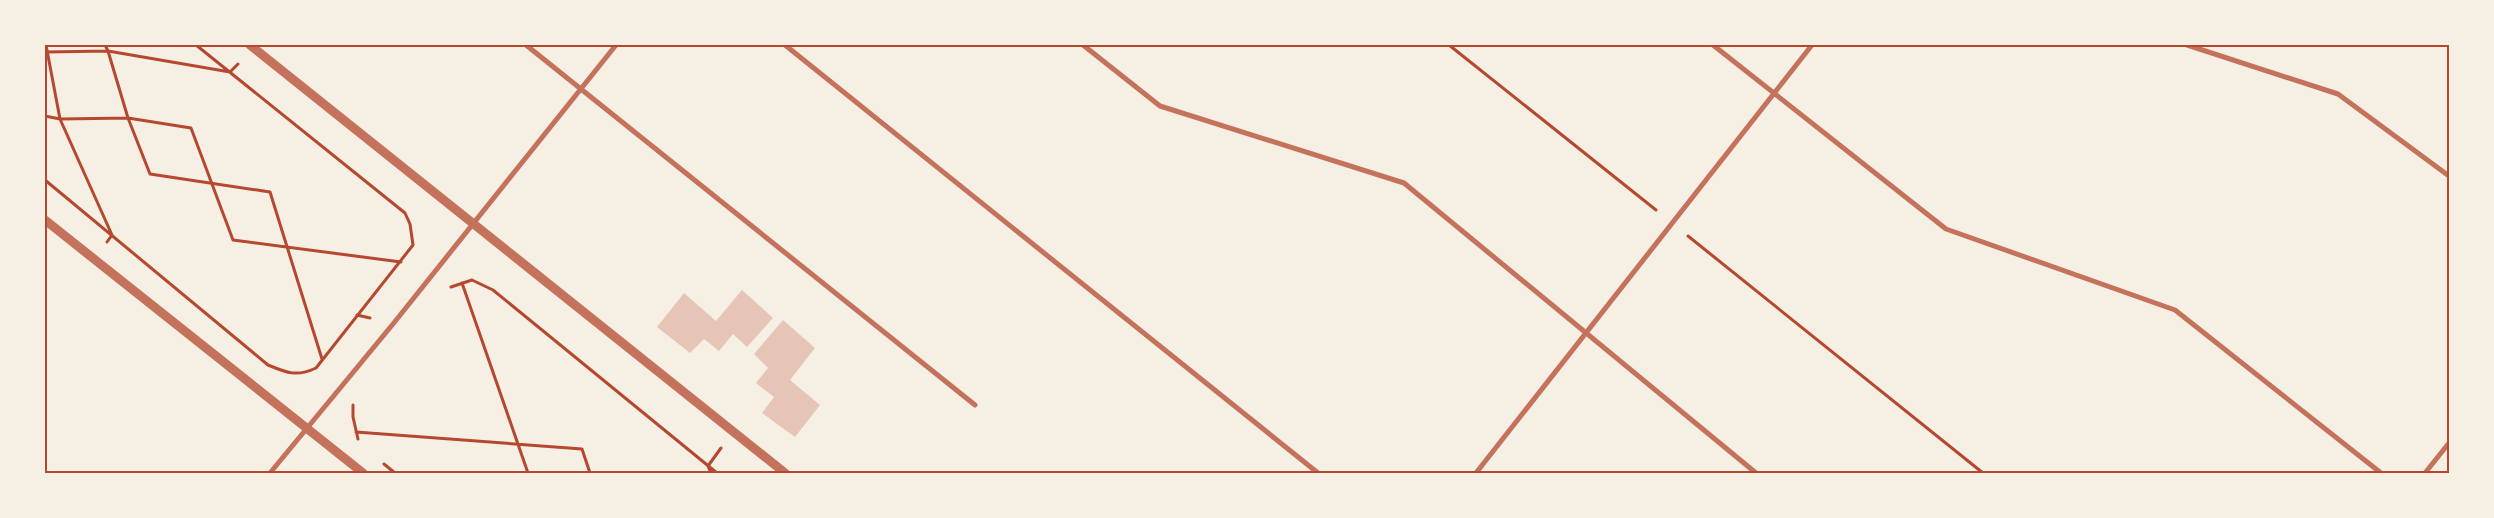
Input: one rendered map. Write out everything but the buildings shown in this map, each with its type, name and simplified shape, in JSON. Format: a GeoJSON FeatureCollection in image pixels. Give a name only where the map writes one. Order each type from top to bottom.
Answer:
{"type":"FeatureCollection","features":[{"type":"Feature","properties":{"kind":"street"},"geometry":{"type":"LineString","coordinates":[[526,45],[975,405]]}},
{"type":"Feature","properties":{"kind":"street"},"geometry":{"type":"LineString","coordinates":[[270,473],[308,429],[474,224],[616,45]]}},
{"type":"Feature","properties":{"kind":"street"},"geometry":{"type":"LineString","coordinates":[[785,45],[1318,473]]}},
{"type":"Feature","properties":{"kind":"street"},"geometry":{"type":"LineString","coordinates":[[1083,45],[1160,106],[1404,183],[1756,473]]}},
{"type":"Feature","properties":{"kind":"street"},"geometry":{"type":"LineString","coordinates":[[1713,45],[1946,229],[2175,310],[2381,473]]}},
{"type":"Feature","properties":{"kind":"street"},"geometry":{"type":"LineString","coordinates":[[1476,473],[1812,45]]}},
{"type":"Feature","properties":{"kind":"street"},"geometry":{"type":"LineString","coordinates":[[2187,45],[2338,94],[2449,176]]}},
{"type":"Feature","properties":{"kind":"street"},"geometry":{"type":"LineString","coordinates":[[252,46],[785,473]]}},
{"type":"Feature","properties":{"kind":"street"},"geometry":{"type":"LineString","coordinates":[[45,220],[363,473]]}},
{"type":"Feature","properties":{"kind":"street"},"geometry":{"type":"LineString","coordinates":[[2425,473],[2449,443]]}},
{"type":"Feature","properties":{"kind":"path"},"geometry":{"type":"LineString","coordinates":[[46,45],[60,119],[112,235]]}},
{"type":"Feature","properties":{"kind":"path"},"geometry":{"type":"LineString","coordinates":[[105,45],[128,118],[150,174],[270,192],[322,360]]}},
{"type":"Feature","properties":{"kind":"path"},"geometry":{"type":"LineString","coordinates":[[45,180],[268,365],[290,375],[304,373],[316,368],[413,245],[410,224],[405,213],[196,45]]}},
{"type":"Feature","properties":{"kind":"path"},"geometry":{"type":"LineString","coordinates":[[1449,45],[1983,473]]}},
{"type":"Feature","properties":{"kind":"path"},"geometry":{"type":"LineString","coordinates":[[230,72],[252,46]]}},
{"type":"Feature","properties":{"kind":"path"},"geometry":{"type":"LineString","coordinates":[[47,52],[108,51],[230,72]]}},
{"type":"Feature","properties":{"kind":"path"},"geometry":{"type":"LineString","coordinates":[[45,116],[60,119],[128,118],[191,128],[233,240],[401,262]]}},
{"type":"Feature","properties":{"kind":"path"},"geometry":{"type":"LineString","coordinates":[[94,260],[112,235]]}},
{"type":"Feature","properties":{"kind":"path"},"geometry":{"type":"LineString","coordinates":[[449,288],[472,280],[492,290],[717,473]]}},
{"type":"Feature","properties":{"kind":"path"},"geometry":{"type":"LineString","coordinates":[[462,283],[528,473]]}},
{"type":"Feature","properties":{"kind":"path"},"geometry":{"type":"LineString","coordinates":[[354,398],[353,417],[356,432],[358,440],[364,447]]}},
{"type":"Feature","properties":{"kind":"path"},"geometry":{"type":"LineString","coordinates":[[356,432],[582,448],[590,473]]}},
{"type":"Feature","properties":{"kind":"path"},"geometry":{"type":"LineString","coordinates":[[376,458],[395,473]]}}]}
